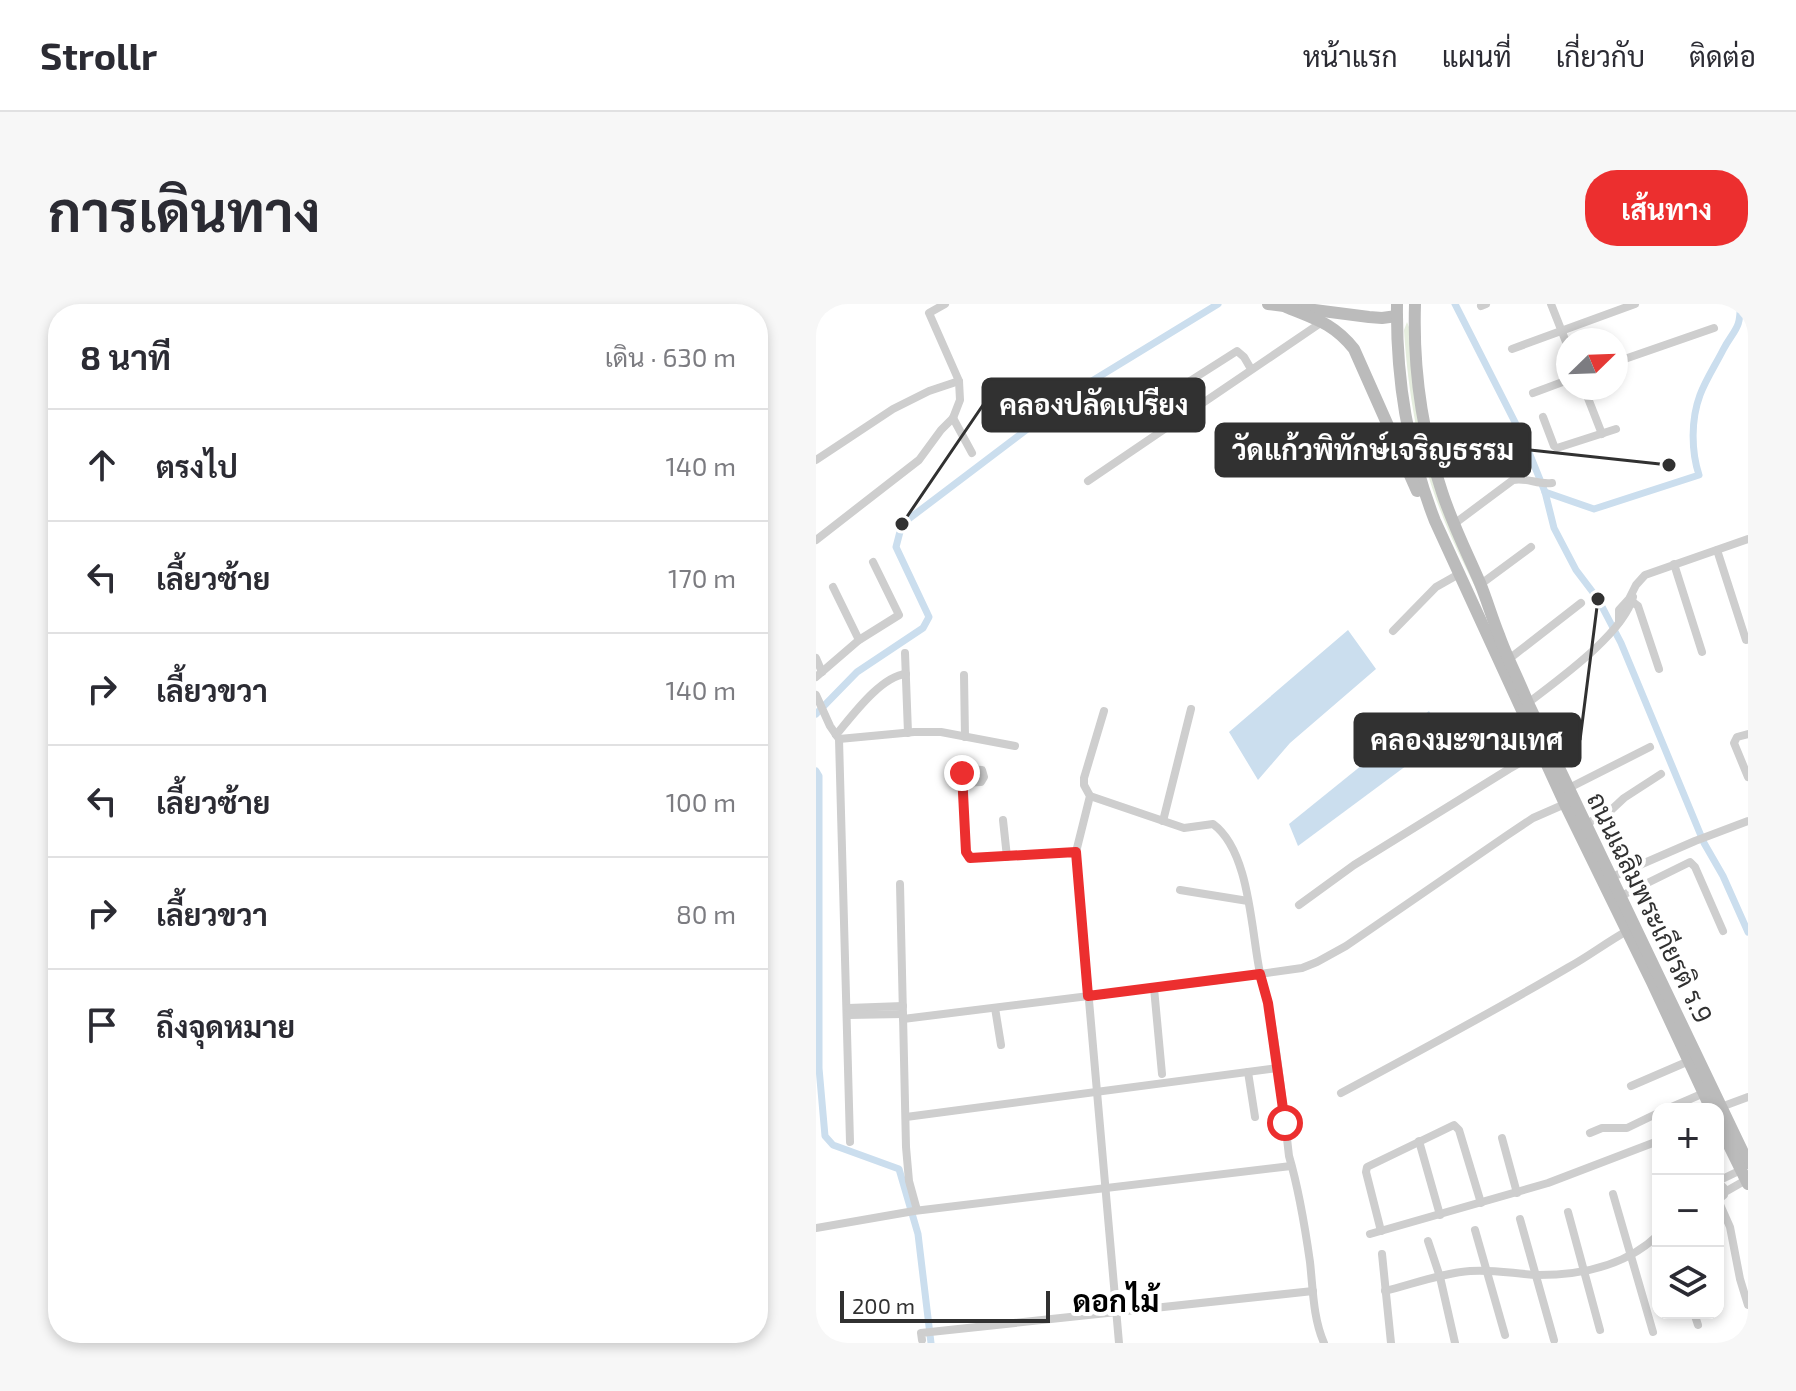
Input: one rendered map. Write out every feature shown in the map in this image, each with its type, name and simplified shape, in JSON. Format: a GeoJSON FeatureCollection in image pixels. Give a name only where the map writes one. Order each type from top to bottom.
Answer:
{"type":"FeatureCollection","features":[{"type":"Feature","properties":{"kind":"main road"},"geometry":{"type":"LineString","coordinates":[[1268,304],[1382,318],[1402,306]]}},
{"type":"Feature","properties":{"kind":"main road","name":"ถนนเฉลิมพระเกียรติ ร.9"},"geometry":{"type":"LineString","coordinates":[[1402,306],[1414,324],[1428,445],[1441,492],[1481,584],[1499,636],[1627,931],[1704,1093],[1712,1103]]}},
{"type":"Feature","properties":{"kind":"main road","name":"ถนนเฉลิมพระเกียรติ ร.9"},"geometry":{"type":"LineString","coordinates":[[1402,306],[1400,378],[1424,493],[1541,751],[1586,824],[1612,877],[1714,1103]]}},
{"type":"Feature","properties":{"kind":"main road"},"geometry":{"type":"LineString","coordinates":[[1286,307],[1323,322],[1343,335],[1354,349],[1421,499],[1435,521]]}},
{"type":"Feature","properties":{"kind":"main road","name":"ถนนเฉลิมพระเกียรติ ร.9"},"geometry":{"type":"LineString","coordinates":[[1724,1118],[1744,1144],[1746,1174]]}},
{"type":"Feature","properties":{"kind":"main road"},"geometry":{"type":"LineString","coordinates":[[1724,1134],[1746,1174]]}},
{"type":"Feature","properties":{"kind":"street"},"geometry":{"type":"LineString","coordinates":[[816,540],[919,460],[953,418],[960,400],[959,381],[929,316],[931,311],[945,304]]}},
{"type":"Feature","properties":{"kind":"street"},"geometry":{"type":"LineString","coordinates":[[1551,304],[1560,328]]}},
{"type":"Feature","properties":{"kind":"street"},"geometry":{"type":"LineString","coordinates":[[1567,328],[1635,304]]}},
{"type":"Feature","properties":{"kind":"street"},"geometry":{"type":"LineString","coordinates":[[1088,481],[1323,322]]}},
{"type":"Feature","properties":{"kind":"street"},"geometry":{"type":"LineString","coordinates":[[1628,358],[1714,328]]}},
{"type":"Feature","properties":{"kind":"street"},"geometry":{"type":"LineString","coordinates":[[1512,349],[1556,332]]}},
{"type":"Feature","properties":{"kind":"street"},"geometry":{"type":"LineString","coordinates":[[1135,416],[1237,351],[1251,369]]}},
{"type":"Feature","properties":{"kind":"street"},"geometry":{"type":"LineString","coordinates":[[816,460],[893,409],[929,391],[959,381]]}},
{"type":"Feature","properties":{"kind":"street"},"geometry":{"type":"LineString","coordinates":[[1533,393],[1556,384]]}},
{"type":"Feature","properties":{"kind":"street"},"geometry":{"type":"LineString","coordinates":[[1589,400],[1602,434]]}},
{"type":"Feature","properties":{"kind":"street"},"geometry":{"type":"LineString","coordinates":[[1543,417],[1557,448],[1616,429]]}},
{"type":"Feature","properties":{"kind":"street"},"geometry":{"type":"LineString","coordinates":[[953,418],[972,453]]}},
{"type":"Feature","properties":{"kind":"street"},"geometry":{"type":"LineString","coordinates":[[1454,524],[1513,480],[1543,485],[1552,483]]}},
{"type":"Feature","properties":{"kind":"street"},"geometry":{"type":"LineString","coordinates":[[1528,703],[1607,637],[1627,614],[1636,585],[1645,575],[1748,539]]}},
{"type":"Feature","properties":{"kind":"street"},"geometry":{"type":"LineString","coordinates":[[1481,584],[1531,547]]}},
{"type":"Feature","properties":{"kind":"street"},"geometry":{"type":"LineString","coordinates":[[1717,550],[1746,640]]}},
{"type":"Feature","properties":{"kind":"street"},"geometry":{"type":"LineString","coordinates":[[816,658],[819,674],[859,640],[899,615],[873,562]]}},
{"type":"Feature","properties":{"kind":"street"},"geometry":{"type":"LineString","coordinates":[[1674,564],[1702,652]]}},
{"type":"Feature","properties":{"kind":"street"},"geometry":{"type":"LineString","coordinates":[[1393,631],[1436,587],[1459,574]]}},
{"type":"Feature","properties":{"kind":"street"},"geometry":{"type":"LineString","coordinates":[[833,587],[859,640]]}},
{"type":"Feature","properties":{"kind":"street"},"geometry":{"type":"LineString","coordinates":[[1631,600],[1638,606],[1659,669]]}},
{"type":"Feature","properties":{"kind":"street"},"geometry":{"type":"LineString","coordinates":[[1509,659],[1581,603]]}},
{"type":"Feature","properties":{"kind":"street"},"geometry":{"type":"LineString","coordinates":[[905,653],[911,733]]}},
{"type":"Feature","properties":{"kind":"street"},"geometry":{"type":"LineString","coordinates":[[838,737],[858,709],[888,680],[906,674]]}},
{"type":"Feature","properties":{"kind":"street"},"geometry":{"type":"LineString","coordinates":[[964,675],[965,737]]}},
{"type":"Feature","properties":{"kind":"street"},"geometry":{"type":"LineString","coordinates":[[816,695],[838,737],[850,1142]]}},
{"type":"Feature","properties":{"kind":"street"},"geometry":{"type":"LineString","coordinates":[[1163,821],[1191,709]]}},
{"type":"Feature","properties":{"kind":"street"},"geometry":{"type":"LineString","coordinates":[[1104,711],[1084,778],[1090,796],[1184,828],[1213,824],[1220,828],[1233,849],[1245,881],[1260,974],[1268,1003],[1317,1321],[1324,1343]]}},
{"type":"Feature","properties":{"kind":"street"},"geometry":{"type":"LineString","coordinates":[[838,737],[941,732],[1015,746]]}},
{"type":"Feature","properties":{"kind":"street"},"geometry":{"type":"LineString","coordinates":[[1748,734],[1737,737],[1734,743],[1748,777]]}},
{"type":"Feature","properties":{"kind":"street"},"geometry":{"type":"LineString","coordinates":[[848,1012],[903,1013],[995,1008],[1302,968],[1329,956],[1389,918],[1533,818],[1650,747]]}},
{"type":"Feature","properties":{"kind":"street"},"geometry":{"type":"LineString","coordinates":[[1299,905],[1354,865],[1541,751]]}},
{"type":"Feature","properties":{"kind":"street"},"geometry":{"type":"LineString","coordinates":[[1586,824],[1609,812],[1624,798],[1661,774]]}},
{"type":"Feature","properties":{"kind":"street"},"geometry":{"type":"LineString","coordinates":[[963,783],[968,856],[973,859],[1076,852]]}},
{"type":"Feature","properties":{"kind":"street"},"geometry":{"type":"LineString","coordinates":[[1090,796],[1076,852],[1119,1343]]}},
{"type":"Feature","properties":{"kind":"street"},"geometry":{"type":"LineString","coordinates":[[1003,820],[1007,857]]}},
{"type":"Feature","properties":{"kind":"street"},"geometry":{"type":"LineString","coordinates":[[1612,877],[1748,821]]}},
{"type":"Feature","properties":{"kind":"street"},"geometry":{"type":"LineString","coordinates":[[1621,896],[1690,862],[1723,931]]}},
{"type":"Feature","properties":{"kind":"street"},"geometry":{"type":"LineString","coordinates":[[900,884],[906,1147],[915,1210]]}},
{"type":"Feature","properties":{"kind":"street"},"geometry":{"type":"LineString","coordinates":[[1180,890],[1248,901]]}},
{"type":"Feature","properties":{"kind":"street"},"geometry":{"type":"LineString","coordinates":[[1341,1093],[1480,1018],[1627,931]]}},
{"type":"Feature","properties":{"kind":"street"},"geometry":{"type":"LineString","coordinates":[[1154,988],[1162,1074]]}},
{"type":"Feature","properties":{"kind":"street"},"geometry":{"type":"LineString","coordinates":[[995,1008],[1001,1045]]}},
{"type":"Feature","properties":{"kind":"street"},"geometry":{"type":"LineString","coordinates":[[1631,1086],[1689,1061]]}},
{"type":"Feature","properties":{"kind":"street"},"geometry":{"type":"LineString","coordinates":[[906,1117],[1277,1068]]}},
{"type":"Feature","properties":{"kind":"street"},"geometry":{"type":"LineString","coordinates":[[1248,1072],[1255,1117]]}},
{"type":"Feature","properties":{"kind":"street"},"geometry":{"type":"LineString","coordinates":[[1681,1103],[1704,1093]]}},
{"type":"Feature","properties":{"kind":"street"},"geometry":{"type":"LineString","coordinates":[[1724,1105],[1748,1097]]}},
{"type":"Feature","properties":{"kind":"street"},"geometry":{"type":"LineString","coordinates":[[1590,1133],[1602,1128],[1627,1128],[1652,1116]]}},
{"type":"Feature","properties":{"kind":"street"},"geometry":{"type":"LineString","coordinates":[[1381,1231],[1367,1167],[1454,1125],[1458,1127],[1481,1203]]}},
{"type":"Feature","properties":{"kind":"street"},"geometry":{"type":"LineString","coordinates":[[1502,1138],[1517,1193]]}},
{"type":"Feature","properties":{"kind":"street"},"geometry":{"type":"LineString","coordinates":[[1419,1141],[1440,1215]]}},
{"type":"Feature","properties":{"kind":"street"},"geometry":{"type":"LineString","coordinates":[[1370,1234],[1517,1193],[1652,1143]]}},
{"type":"Feature","properties":{"kind":"street"},"geometry":{"type":"LineString","coordinates":[[816,1228],[915,1210],[1291,1166]]}},
{"type":"Feature","properties":{"kind":"street"},"geometry":{"type":"LineString","coordinates":[[1724,1180],[1746,1174]]}},
{"type":"Feature","properties":{"kind":"street"},"geometry":{"type":"LineString","coordinates":[[1724,1195],[1746,1174]]}},
{"type":"Feature","properties":{"kind":"street"},"geometry":{"type":"LineString","coordinates":[[1613,1194],[1653,1332]]}},
{"type":"Feature","properties":{"kind":"street"},"geometry":{"type":"LineString","coordinates":[[1568,1212],[1600,1330]]}},
{"type":"Feature","properties":{"kind":"street"},"geometry":{"type":"LineString","coordinates":[[1724,1214],[1748,1305]]}},
{"type":"Feature","properties":{"kind":"street"},"geometry":{"type":"LineString","coordinates":[[1520,1219],[1554,1340]]}},
{"type":"Feature","properties":{"kind":"street"},"geometry":{"type":"LineString","coordinates":[[1475,1230],[1505,1335]]}},
{"type":"Feature","properties":{"kind":"street"},"geometry":{"type":"LineString","coordinates":[[1428,1241],[1455,1343]]}},
{"type":"Feature","properties":{"kind":"street"},"geometry":{"type":"LineString","coordinates":[[1385,1291],[1470,1271],[1536,1275],[1584,1271],[1631,1257],[1652,1241]]}},
{"type":"Feature","properties":{"kind":"street"},"geometry":{"type":"LineString","coordinates":[[1382,1254],[1391,1343]]}},
{"type":"Feature","properties":{"kind":"street"},"geometry":{"type":"LineString","coordinates":[[926,1335],[1313,1291]]}},
{"type":"Feature","properties":{"kind":"street"},"geometry":{"type":"LineString","coordinates":[[1696,1319],[1698,1325]]}},
{"type":"Feature","properties":{"kind":"green space"},"geometry":{"type":"Polygon","coordinates":[[[1407,322],[1416,398],[1477,591],[1445,522],[1426,468],[1408,376],[1404,330],[1407,322]]]}},
{"type":"Feature","properties":{"kind":"water"},"geometry":{"type":"Polygon","coordinates":[[[1348,630],[1376,669],[1290,743],[1258,780],[1229,732],[1348,630]]]}},
{"type":"Feature","properties":{"kind":"water"},"geometry":{"type":"Polygon","coordinates":[[[1429,711],[1445,737],[1298,846],[1289,824],[1429,711]]]}},
{"type":"Feature","properties":{"kind":"waterway"},"geometry":{"type":"LineString","coordinates":[[816,714],[857,672],[923,628],[929,617],[896,547],[902,524],[1087,384],[1218,304]]}},
{"type":"Feature","properties":{"kind":"waterway"},"geometry":{"type":"LineString","coordinates":[[1455,304],[1524,440],[1545,492],[1554,528],[1621,643],[1704,843],[1723,876],[1748,932]]}},
{"type":"Feature","properties":{"kind":"waterway"},"geometry":{"type":"LineString","coordinates":[[1545,492],[1594,509],[1699,475],[1693,435],[1697,404],[1708,377],[1738,324],[1740,304]]}},
{"type":"Feature","properties":{"kind":"waterway"},"geometry":{"type":"LineString","coordinates":[[816,771],[819,776],[819,1068],[825,1136],[833,1145],[899,1169],[918,1234],[931,1343]]}},
{"type":"Feature","properties":{"kind":"place","name":"วัดแก้วพิทักษ์เจริญธรรม"},"geometry":{"type":"Point","coordinates":[1669,465]}},
{"type":"Feature","properties":{"kind":"place","name":"คลองปลัดเปรียง"},"geometry":{"type":"Point","coordinates":[902,524]}},
{"type":"Feature","properties":{"kind":"place","name":"คลองมะขามเทศ"},"geometry":{"type":"Point","coordinates":[1598,599]}},
{"type":"Feature","properties":{"kind":"district","name":"ดอกไม้"},"geometry":{"type":"Point","coordinates":[1116,1300]}},
{"type":"Feature","properties":{"kind":"route"},"geometry":{"type":"LineString","coordinates":[[962,773],[966,852],[970,858],[1076,852],[1088,996],[1260,974],[1268,1003],[1285,1123]]}}]}
